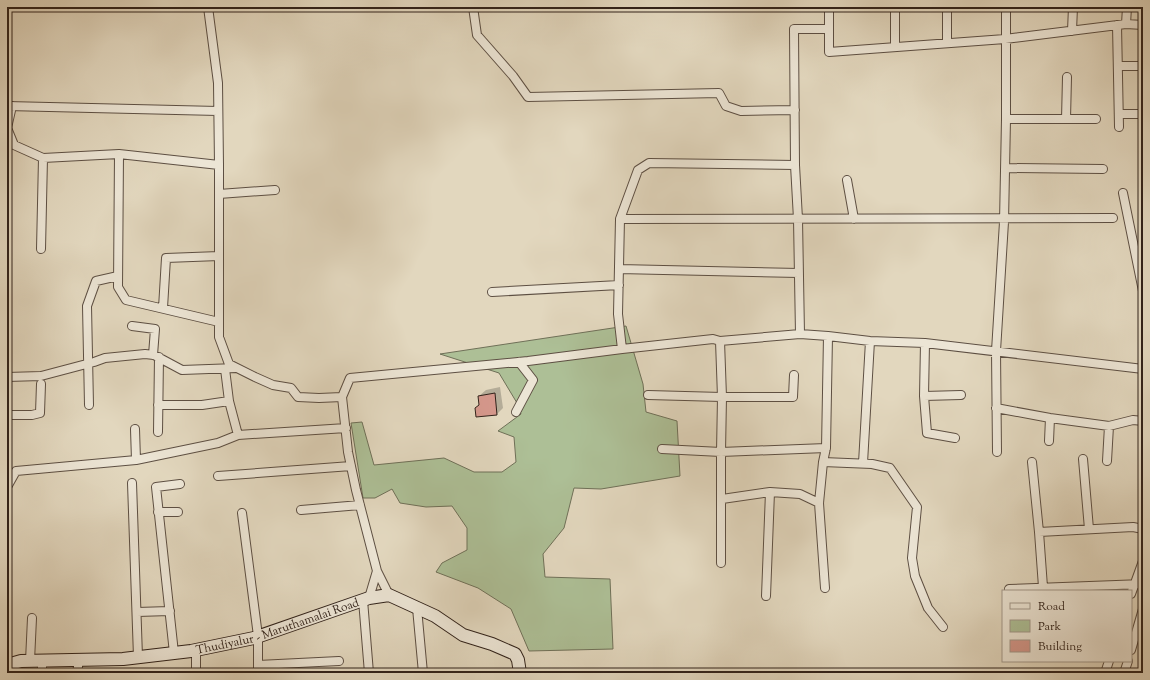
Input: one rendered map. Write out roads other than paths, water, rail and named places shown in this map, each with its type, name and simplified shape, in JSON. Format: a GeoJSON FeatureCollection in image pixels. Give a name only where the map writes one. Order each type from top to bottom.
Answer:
{"type":"FeatureCollection","features":[{"type":"Feature","properties":{"kind":"main road","name":"Thudiyalur - Maruthamalai Road"},"geometry":{"type":"LineString","coordinates":[[7,665],[21,661],[123,659],[196,650],[258,636],[366,599],[389,595]]}},
{"type":"Feature","properties":{"kind":"main road"},"geometry":{"type":"LineString","coordinates":[[389,595],[435,616],[464,635],[492,644],[515,654],[518,660],[520,673]]}},
{"type":"Feature","properties":{"kind":"street"},"geometry":{"type":"LineString","coordinates":[[208,7],[218,84],[219,337],[230,364],[255,377],[274,385],[291,388],[298,397],[342,397]]}},
{"type":"Feature","properties":{"kind":"street"},"geometry":{"type":"LineString","coordinates":[[473,7],[477,35],[513,76],[528,97],[719,93],[726,106],[741,111],[795,110]]}},
{"type":"Feature","properties":{"kind":"street"},"geometry":{"type":"LineString","coordinates":[[829,7],[829,52],[1005,39],[1122,25],[1143,25]]}},
{"type":"Feature","properties":{"kind":"street"},"geometry":{"type":"LineString","coordinates":[[895,7],[895,47]]}},
{"type":"Feature","properties":{"kind":"street"},"geometry":{"type":"LineString","coordinates":[[947,43],[948,7]]}},
{"type":"Feature","properties":{"kind":"street"},"geometry":{"type":"LineString","coordinates":[[997,452],[996,351],[1004,218],[1006,7]]}},
{"type":"Feature","properties":{"kind":"street"},"geometry":{"type":"LineString","coordinates":[[1072,31],[1073,7]]}},
{"type":"Feature","properties":{"kind":"street"},"geometry":{"type":"LineString","coordinates":[[1119,127],[1118,66],[1122,25],[1127,7]]}},
{"type":"Feature","properties":{"kind":"street"},"geometry":{"type":"LineString","coordinates":[[800,334],[798,219],[795,165],[794,29],[829,29]]}},
{"type":"Feature","properties":{"kind":"street"},"geometry":{"type":"LineString","coordinates":[[1118,66],[1143,66]]}},
{"type":"Feature","properties":{"kind":"street"},"geometry":{"type":"LineString","coordinates":[[1066,119],[1067,77]]}},
{"type":"Feature","properties":{"kind":"street"},"geometry":{"type":"LineString","coordinates":[[218,111],[10,106],[7,128],[14,145],[43,158],[119,154],[219,165]]}},
{"type":"Feature","properties":{"kind":"street"},"geometry":{"type":"LineString","coordinates":[[1119,114],[1143,114]]}},
{"type":"Feature","properties":{"kind":"street"},"geometry":{"type":"LineString","coordinates":[[1006,119],[1096,119]]}},
{"type":"Feature","properties":{"kind":"street"},"geometry":{"type":"LineString","coordinates":[[119,154],[118,288],[126,300],[219,322]]}},
{"type":"Feature","properties":{"kind":"street"},"geometry":{"type":"LineString","coordinates":[[41,249],[43,158]]}},
{"type":"Feature","properties":{"kind":"street"},"geometry":{"type":"LineString","coordinates":[[622,349],[618,314],[620,219],[638,170],[649,163],[795,165]]}},
{"type":"Feature","properties":{"kind":"street"},"geometry":{"type":"LineString","coordinates":[[1005,168],[1103,169]]}},
{"type":"Feature","properties":{"kind":"street"},"geometry":{"type":"LineString","coordinates":[[847,180],[854,219]]}},
{"type":"Feature","properties":{"kind":"street"},"geometry":{"type":"LineString","coordinates":[[219,194],[275,190]]}},
{"type":"Feature","properties":{"kind":"street"},"geometry":{"type":"LineString","coordinates":[[1123,193],[1143,291]]}},
{"type":"Feature","properties":{"kind":"street"},"geometry":{"type":"LineString","coordinates":[[620,219],[1113,218]]}},
{"type":"Feature","properties":{"kind":"street"},"geometry":{"type":"LineString","coordinates":[[163,308],[166,258],[219,256]]}},
{"type":"Feature","properties":{"kind":"street"},"geometry":{"type":"LineString","coordinates":[[619,269],[799,273]]}},
{"type":"Feature","properties":{"kind":"street"},"geometry":{"type":"LineString","coordinates":[[88,405],[87,306],[96,280],[118,276]]}},
{"type":"Feature","properties":{"kind":"street"},"geometry":{"type":"LineString","coordinates":[[492,292],[619,285]]}},
{"type":"Feature","properties":{"kind":"street"},"geometry":{"type":"LineString","coordinates":[[132,326],[155,328],[158,432]]}},
{"type":"Feature","properties":{"kind":"street"},"geometry":{"type":"LineString","coordinates":[[389,595],[377,572],[351,466],[342,397],[350,378],[519,362],[713,339],[720,341],[800,334],[870,341],[925,343],[1143,369]]}},
{"type":"Feature","properties":{"kind":"street"},"geometry":{"type":"LineString","coordinates":[[825,588],[819,503],[823,462],[826,448],[828,336]]}},
{"type":"Feature","properties":{"kind":"street"},"geometry":{"type":"LineString","coordinates":[[720,341],[722,397],[721,563]]}},
{"type":"Feature","properties":{"kind":"street"},"geometry":{"type":"LineString","coordinates":[[863,463],[870,341]]}},
{"type":"Feature","properties":{"kind":"street"},"geometry":{"type":"LineString","coordinates":[[925,343],[924,396],[926,433],[955,438]]}},
{"type":"Feature","properties":{"kind":"street"},"geometry":{"type":"LineString","coordinates":[[7,378],[41,376],[105,358],[145,354],[156,356],[182,370],[237,368]]}},
{"type":"Feature","properties":{"kind":"street"},"geometry":{"type":"LineString","coordinates":[[516,412],[533,380],[519,362]]}},
{"type":"Feature","properties":{"kind":"street"},"geometry":{"type":"LineString","coordinates":[[225,369],[229,401],[238,435]]}},
{"type":"Feature","properties":{"kind":"street"},"geometry":{"type":"LineString","coordinates":[[648,395],[793,397],[794,375]]}},
{"type":"Feature","properties":{"kind":"street"},"geometry":{"type":"LineString","coordinates":[[7,415],[32,415],[40,413],[41,384]]}},
{"type":"Feature","properties":{"kind":"street"},"geometry":{"type":"LineString","coordinates":[[924,396],[961,395]]}},
{"type":"Feature","properties":{"kind":"street"},"geometry":{"type":"LineString","coordinates":[[158,405],[202,405],[229,401]]}},
{"type":"Feature","properties":{"kind":"street"},"geometry":{"type":"LineString","coordinates":[[996,408],[1050,418],[1109,426],[1133,420],[1143,421]]}},
{"type":"Feature","properties":{"kind":"street"},"geometry":{"type":"LineString","coordinates":[[1049,441],[1050,418]]}},
{"type":"Feature","properties":{"kind":"street"},"geometry":{"type":"LineString","coordinates":[[1107,461],[1109,426]]}},
{"type":"Feature","properties":{"kind":"street"},"geometry":{"type":"LineString","coordinates":[[7,487],[16,471],[136,460],[218,443],[238,435],[346,428]]}},
{"type":"Feature","properties":{"kind":"street"},"geometry":{"type":"LineString","coordinates":[[135,429],[136,460]]}},
{"type":"Feature","properties":{"kind":"street"},"geometry":{"type":"LineString","coordinates":[[662,449],[721,452],[826,448]]}},
{"type":"Feature","properties":{"kind":"street"},"geometry":{"type":"LineString","coordinates":[[1083,459],[1089,529]]}},
{"type":"Feature","properties":{"kind":"street"},"geometry":{"type":"LineString","coordinates":[[823,462],[863,463],[890,468],[917,507],[912,558],[915,576],[928,608],[943,627]]}},
{"type":"Feature","properties":{"kind":"street"},"geometry":{"type":"LineString","coordinates":[[1032,462],[1040,532],[1043,587]]}},
{"type":"Feature","properties":{"kind":"street"},"geometry":{"type":"LineString","coordinates":[[218,476],[351,466]]}},
{"type":"Feature","properties":{"kind":"street"},"geometry":{"type":"LineString","coordinates":[[132,483],[138,656]]}},
{"type":"Feature","properties":{"kind":"street"},"geometry":{"type":"LineString","coordinates":[[174,653],[156,487],[180,484]]}},
{"type":"Feature","properties":{"kind":"street"},"geometry":{"type":"LineString","coordinates":[[722,499],[770,492],[800,494],[819,503]]}},
{"type":"Feature","properties":{"kind":"street"},"geometry":{"type":"LineString","coordinates":[[766,596],[770,492]]}},
{"type":"Feature","properties":{"kind":"street"},"geometry":{"type":"LineString","coordinates":[[301,510],[360,505]]}},
{"type":"Feature","properties":{"kind":"street"},"geometry":{"type":"LineString","coordinates":[[158,512],[178,512]]}},
{"type":"Feature","properties":{"kind":"street"},"geometry":{"type":"LineString","coordinates":[[242,513],[258,636],[258,669],[339,660]]}},
{"type":"Feature","properties":{"kind":"street"},"geometry":{"type":"LineString","coordinates":[[1040,532],[1133,527],[1143,529]]}},
{"type":"Feature","properties":{"kind":"street"},"geometry":{"type":"LineString","coordinates":[[1132,593],[1139,584],[1143,561]]}},
{"type":"Feature","properties":{"kind":"street"},"geometry":{"type":"LineString","coordinates":[[369,673],[366,599],[377,572]]}},
{"type":"Feature","properties":{"kind":"street"},"geometry":{"type":"LineString","coordinates":[[1010,590],[1010,588],[1139,584]]}},
{"type":"Feature","properties":{"kind":"street"},"geometry":{"type":"LineString","coordinates":[[418,608],[423,673]]}},
{"type":"Feature","properties":{"kind":"street"},"geometry":{"type":"LineString","coordinates":[[1132,647],[1143,609]]}},
{"type":"Feature","properties":{"kind":"street"},"geometry":{"type":"LineString","coordinates":[[137,612],[170,611]]}},
{"type":"Feature","properties":{"kind":"street"},"geometry":{"type":"LineString","coordinates":[[32,618],[36,661],[42,673]]}},
{"type":"Feature","properties":{"kind":"street"},"geometry":{"type":"LineString","coordinates":[[196,650],[196,673]]}},
{"type":"Feature","properties":{"kind":"street"},"geometry":{"type":"LineString","coordinates":[[77,673],[79,660]]}},
{"type":"Feature","properties":{"kind":"street"},"geometry":{"type":"LineString","coordinates":[[1105,673],[1109,662]]}},
{"type":"Feature","properties":{"kind":"street"},"geometry":{"type":"LineString","coordinates":[[1124,673],[1128,662]]}}]}
